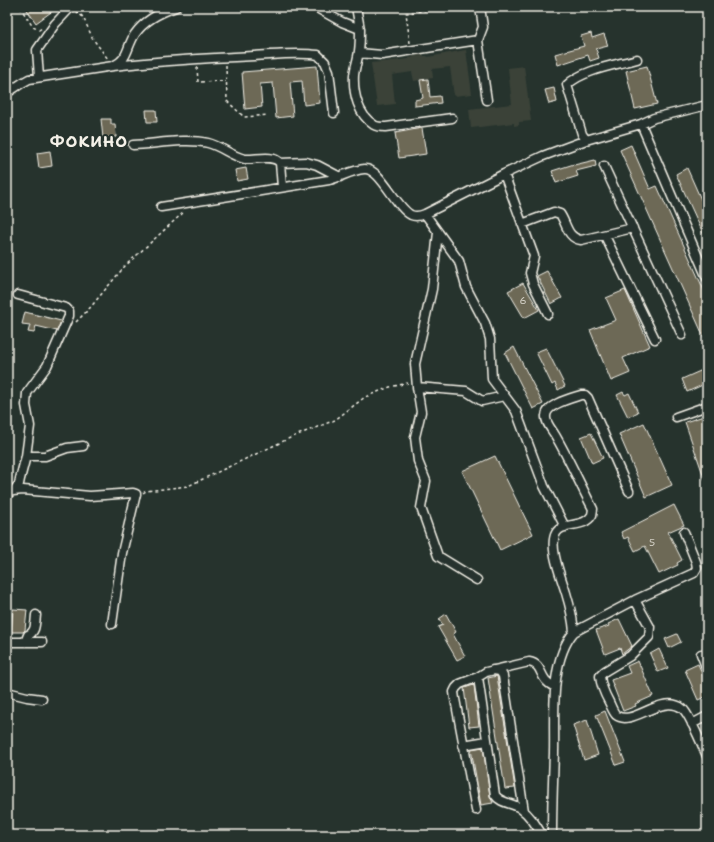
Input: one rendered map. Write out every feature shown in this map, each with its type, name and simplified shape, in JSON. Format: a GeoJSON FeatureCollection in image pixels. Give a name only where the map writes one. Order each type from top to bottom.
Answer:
{"type":"FeatureCollection","features":[{"type":"Feature","properties":{"kind":"street"},"geometry":{"type":"LineString","coordinates":[[113,66],[121,63],[133,38],[141,27],[160,14],[176,7]]}},
{"type":"Feature","properties":{"kind":"street"},"geometry":{"type":"LineString","coordinates":[[315,7],[342,22],[360,29]]}},
{"type":"Feature","properties":{"kind":"street"},"geometry":{"type":"LineString","coordinates":[[356,7],[360,29],[359,53],[354,78],[355,94],[358,105],[363,114],[375,126],[386,127],[452,118]]}},
{"type":"Feature","properties":{"kind":"street"},"geometry":{"type":"LineString","coordinates":[[480,7],[483,27],[478,40],[487,100]]}},
{"type":"Feature","properties":{"kind":"street"},"geometry":{"type":"LineString","coordinates":[[39,77],[37,50],[55,24],[69,9]]}},
{"type":"Feature","properties":{"kind":"street"},"geometry":{"type":"LineString","coordinates":[[359,53],[382,55],[478,40]]}},
{"type":"Feature","properties":{"kind":"street"},"geometry":{"type":"LineString","coordinates":[[7,93],[22,82],[39,77],[113,66],[226,57],[300,54],[318,55],[325,62],[329,71],[334,113]]}},
{"type":"Feature","properties":{"kind":"street"},"geometry":{"type":"LineString","coordinates":[[586,140],[582,134],[566,85],[572,80],[637,59]]}},
{"type":"Feature","properties":{"kind":"street"},"geometry":{"type":"LineString","coordinates":[[161,208],[340,177],[365,169],[371,170],[405,211],[412,215],[418,216],[425,214],[543,156],[586,140],[641,124],[654,118],[707,105]]}},
{"type":"Feature","properties":{"kind":"street"},"geometry":{"type":"LineString","coordinates":[[641,124],[707,278]]}},
{"type":"Feature","properties":{"kind":"street"},"geometry":{"type":"LineString","coordinates":[[133,145],[196,141],[215,146],[246,159],[272,158],[278,160],[280,163],[306,162],[317,165],[340,177]]}},
{"type":"Feature","properties":{"kind":"street"},"geometry":{"type":"LineString","coordinates":[[280,163],[282,187]]}},
{"type":"Feature","properties":{"kind":"street"},"geometry":{"type":"LineString","coordinates":[[604,166],[682,335]]}},
{"type":"Feature","properties":{"kind":"street"},"geometry":{"type":"LineString","coordinates":[[504,174],[534,256],[530,273],[533,284],[548,314]]}},
{"type":"Feature","properties":{"kind":"street"},"geometry":{"type":"LineString","coordinates":[[522,224],[554,212],[560,214],[570,234],[575,239],[581,240],[605,236],[633,228]]}},
{"type":"Feature","properties":{"kind":"street"},"geometry":{"type":"LineString","coordinates":[[425,214],[459,261],[466,287],[485,324],[490,339],[492,380],[516,411],[544,486],[565,527]]}},
{"type":"Feature","properties":{"kind":"street"},"geometry":{"type":"LineString","coordinates":[[438,232],[432,289],[415,364],[420,412],[415,437],[418,461],[426,481],[421,508],[438,556],[477,580]]}},
{"type":"Feature","properties":{"kind":"street"},"geometry":{"type":"LineString","coordinates":[[605,236],[655,338]]}},
{"type":"Feature","properties":{"kind":"street"},"geometry":{"type":"LineString","coordinates":[[10,492],[19,484],[26,456],[30,426],[26,405],[27,392],[47,366],[69,316],[69,311],[66,308],[18,295]]}},
{"type":"Feature","properties":{"kind":"street"},"geometry":{"type":"LineString","coordinates":[[417,387],[466,391],[482,400],[504,396]]}},
{"type":"Feature","properties":{"kind":"street"},"geometry":{"type":"LineString","coordinates":[[574,632],[566,592],[556,561],[554,544],[555,534],[560,529],[565,527],[585,523],[592,515],[592,509],[559,441],[547,420],[546,416],[552,407],[581,395],[585,395],[588,398],[629,490]]}},
{"type":"Feature","properties":{"kind":"street"},"geometry":{"type":"LineString","coordinates":[[676,418],[707,406]]}},
{"type":"Feature","properties":{"kind":"street"},"geometry":{"type":"LineString","coordinates":[[26,456],[45,456],[67,448],[83,446]]}},
{"type":"Feature","properties":{"kind":"street"},"geometry":{"type":"LineString","coordinates":[[10,492],[90,496],[136,494],[122,553],[112,624]]}},
{"type":"Feature","properties":{"kind":"street"},"geometry":{"type":"LineString","coordinates":[[552,835],[555,687],[560,660],[567,640],[574,632],[635,600],[694,573],[697,568],[696,562],[684,532]]}},
{"type":"Feature","properties":{"kind":"street"},"geometry":{"type":"LineString","coordinates":[[635,600],[650,626],[649,637],[630,656],[605,671],[600,676],[601,686],[615,714],[620,717],[628,718],[664,705],[673,704],[684,710],[707,756]]}},
{"type":"Feature","properties":{"kind":"street"},"geometry":{"type":"LineString","coordinates":[[25,642],[28,636],[35,629],[36,615]]}},
{"type":"Feature","properties":{"kind":"street"},"geometry":{"type":"LineString","coordinates":[[7,642],[42,642]]}},
{"type":"Feature","properties":{"kind":"street"},"geometry":{"type":"LineString","coordinates":[[701,654],[707,669]]}},
{"type":"Feature","properties":{"kind":"street"},"geometry":{"type":"LineString","coordinates":[[476,810],[454,692],[456,688],[460,684],[486,672],[529,662],[535,663],[539,667],[543,678],[548,684],[555,687]]}},
{"type":"Feature","properties":{"kind":"street"},"geometry":{"type":"LineString","coordinates":[[492,670],[500,672],[502,676],[524,811]]}},
{"type":"Feature","properties":{"kind":"street"},"geometry":{"type":"LineString","coordinates":[[478,677],[496,798],[519,807],[524,811],[536,824],[542,835]]}},
{"type":"Feature","properties":{"kind":"street"},"geometry":{"type":"LineString","coordinates":[[7,692],[42,699]]}},
{"type":"Feature","properties":{"kind":"street"},"geometry":{"type":"LineString","coordinates":[[692,724],[707,716]]}},
{"type":"Feature","properties":{"kind":"street"},"geometry":{"type":"LineString","coordinates":[[464,745],[487,741]]}},
{"type":"Feature","properties":{"kind":"path"},"geometry":{"type":"LineString","coordinates":[[20,7],[33,27],[39,30],[55,24]]}},
{"type":"Feature","properties":{"kind":"path"},"geometry":{"type":"LineString","coordinates":[[411,50],[406,13],[451,7]]}},
{"type":"Feature","properties":{"kind":"path"},"geometry":{"type":"LineString","coordinates":[[69,9],[76,11],[82,17],[93,39],[113,66]]}},
{"type":"Feature","properties":{"kind":"path"},"geometry":{"type":"LineString","coordinates":[[226,57],[227,101],[244,117],[268,116]]}},
{"type":"Feature","properties":{"kind":"path"},"geometry":{"type":"LineString","coordinates":[[196,59],[198,82],[226,80]]}},
{"type":"Feature","properties":{"kind":"path"},"geometry":{"type":"LineString","coordinates":[[74,323],[89,309],[125,266],[161,234],[193,202]]}},
{"type":"Feature","properties":{"kind":"path"},"geometry":{"type":"LineString","coordinates":[[136,497],[146,491],[188,486],[290,438],[335,420],[365,397],[410,383],[417,387]]}},
{"type":"Feature","properties":{"kind":"shaded area"},"geometry":{"type":"Polygon","coordinates":[[[466,50],[472,94],[454,96],[450,67],[432,69],[433,78],[414,81],[412,72],[392,75],[395,104],[377,106],[371,63],[409,59],[413,56],[423,54],[424,56],[428,57],[466,50]]]}},
{"type":"Feature","properties":{"kind":"shaded area"},"geometry":{"type":"Polygon","coordinates":[[[524,66],[531,121],[519,122],[519,125],[514,126],[514,123],[471,128],[469,109],[512,104],[508,68],[524,66]]]}},
{"type":"Feature","properties":{"kind":"building"},"geometry":{"type":"Polygon","coordinates":[[[25,7],[58,7],[36,23],[25,7]]]}},
{"type":"Feature","properties":{"kind":"building"},"geometry":{"type":"Polygon","coordinates":[[[591,33],[592,38],[604,34],[608,46],[596,49],[599,58],[590,61],[588,55],[558,65],[555,54],[584,46],[581,36],[591,33]]]}},
{"type":"Feature","properties":{"kind":"building"},"geometry":{"type":"Polygon","coordinates":[[[317,66],[320,103],[304,105],[302,81],[290,82],[293,116],[276,118],[273,83],[260,84],[262,107],[245,109],[242,72],[317,66]]]}},
{"type":"Feature","properties":{"kind":"building"},"geometry":{"type":"Polygon","coordinates":[[[647,66],[657,104],[635,109],[626,71],[647,66]]]}},
{"type":"Feature","properties":{"kind":"building"},"geometry":{"type":"Polygon","coordinates":[[[428,79],[430,97],[440,96],[441,103],[415,106],[415,100],[423,98],[420,80],[428,79]]]}},
{"type":"Feature","properties":{"kind":"building"},"geometry":{"type":"Polygon","coordinates":[[[554,88],[557,102],[549,104],[545,90],[554,88]]]}},
{"type":"Feature","properties":{"kind":"building"},"geometry":{"type":"Polygon","coordinates":[[[146,110],[156,110],[157,122],[147,122],[146,110]]]}},
{"type":"Feature","properties":{"kind":"building"},"geometry":{"type":"Polygon","coordinates":[[[101,119],[111,119],[111,124],[115,124],[116,137],[103,138],[101,119]]]}},
{"type":"Feature","properties":{"kind":"building"},"geometry":{"type":"Polygon","coordinates":[[[422,128],[426,154],[399,158],[395,133],[422,128]]]}},
{"type":"Feature","properties":{"kind":"building"},"geometry":{"type":"Polygon","coordinates":[[[631,145],[650,189],[657,186],[707,297],[707,344],[620,150],[631,145]]]}},
{"type":"Feature","properties":{"kind":"building"},"geometry":{"type":"Polygon","coordinates":[[[50,151],[52,166],[39,168],[37,153],[50,151]]]}},
{"type":"Feature","properties":{"kind":"building"},"geometry":{"type":"Polygon","coordinates":[[[595,160],[596,166],[576,171],[578,176],[556,183],[552,171],[574,164],[595,160]]]}},
{"type":"Feature","properties":{"kind":"building"},"geometry":{"type":"Polygon","coordinates":[[[246,168],[248,179],[237,181],[235,170],[246,168]]]}},
{"type":"Feature","properties":{"kind":"building"},"geometry":{"type":"Polygon","coordinates":[[[687,168],[707,213],[707,242],[676,174],[687,168]]]}},
{"type":"Feature","properties":{"kind":"building"},"geometry":{"type":"Polygon","coordinates":[[[547,271],[562,298],[551,304],[537,276],[547,271]]]}},
{"type":"Feature","properties":{"kind":"building"},"geometry":{"type":"Polygon","coordinates":[[[523,283],[539,310],[524,318],[508,291],[523,283]]]}},
{"type":"Feature","properties":{"kind":"building"},"geometry":{"type":"Polygon","coordinates":[[[625,290],[650,346],[623,358],[630,373],[611,381],[590,330],[616,320],[606,298],[625,290]]]}},
{"type":"Feature","properties":{"kind":"building"},"geometry":{"type":"Polygon","coordinates":[[[25,312],[61,321],[57,331],[36,326],[34,333],[28,332],[30,325],[22,324],[25,312]]]}},
{"type":"Feature","properties":{"kind":"building"},"geometry":{"type":"Polygon","coordinates":[[[514,347],[543,404],[533,409],[505,353],[514,347]]]}},
{"type":"Feature","properties":{"kind":"building"},"geometry":{"type":"Polygon","coordinates":[[[546,348],[565,386],[558,390],[555,383],[552,385],[536,352],[546,348]]]}},
{"type":"Feature","properties":{"kind":"building"},"geometry":{"type":"Polygon","coordinates":[[[707,368],[707,383],[687,392],[682,379],[707,368]]]}},
{"type":"Feature","properties":{"kind":"building"},"geometry":{"type":"Polygon","coordinates":[[[623,392],[625,395],[629,393],[638,412],[628,417],[617,395],[623,392]]]}},
{"type":"Feature","properties":{"kind":"building"},"geometry":{"type":"Polygon","coordinates":[[[707,415],[707,483],[706,483],[685,422],[707,415]]]}},
{"type":"Feature","properties":{"kind":"building"},"geometry":{"type":"Polygon","coordinates":[[[644,423],[672,485],[646,497],[619,434],[644,423]]]}},
{"type":"Feature","properties":{"kind":"building"},"geometry":{"type":"Polygon","coordinates":[[[591,433],[603,458],[592,463],[581,437],[591,433]]]}},
{"type":"Feature","properties":{"kind":"building"},"geometry":{"type":"Polygon","coordinates":[[[495,456],[533,534],[500,550],[462,471],[495,456]]]}},
{"type":"Feature","properties":{"kind":"building"},"geometry":{"type":"Polygon","coordinates":[[[674,505],[684,525],[668,532],[682,560],[677,563],[678,565],[659,574],[645,546],[635,551],[628,537],[624,539],[621,532],[674,505]]]}},
{"type":"Feature","properties":{"kind":"building"},"geometry":{"type":"Polygon","coordinates":[[[13,609],[27,610],[25,630],[23,632],[11,632],[13,609]]]}},
{"type":"Feature","properties":{"kind":"building"},"geometry":{"type":"Polygon","coordinates":[[[446,614],[456,632],[453,634],[465,656],[457,660],[438,627],[443,625],[439,619],[446,614]]]}},
{"type":"Feature","properties":{"kind":"building"},"geometry":{"type":"Polygon","coordinates":[[[619,619],[632,646],[622,654],[620,648],[605,654],[596,630],[609,626],[608,624],[619,619]]]}},
{"type":"Feature","properties":{"kind":"building"},"geometry":{"type":"Polygon","coordinates":[[[677,634],[681,642],[669,648],[665,639],[677,634]]]}},
{"type":"Feature","properties":{"kind":"building"},"geometry":{"type":"Polygon","coordinates":[[[659,649],[668,668],[658,672],[650,654],[659,649]]]}},
{"type":"Feature","properties":{"kind":"building"},"geometry":{"type":"Polygon","coordinates":[[[638,661],[653,696],[635,704],[636,706],[623,711],[611,680],[630,673],[627,666],[638,661]]]}},
{"type":"Feature","properties":{"kind":"building"},"geometry":{"type":"Polygon","coordinates":[[[698,664],[707,685],[707,696],[698,700],[685,670],[698,664]]]}},
{"type":"Feature","properties":{"kind":"building"},"geometry":{"type":"Polygon","coordinates":[[[497,676],[515,788],[505,789],[488,678],[497,676]]]}},
{"type":"Feature","properties":{"kind":"building"},"geometry":{"type":"Polygon","coordinates":[[[474,685],[479,726],[469,727],[464,688],[474,685]]]}},
{"type":"Feature","properties":{"kind":"building"},"geometry":{"type":"Polygon","coordinates":[[[605,711],[625,762],[616,765],[596,715],[605,711]]]}},
{"type":"Feature","properties":{"kind":"building"},"geometry":{"type":"Polygon","coordinates":[[[587,720],[598,755],[584,760],[573,725],[587,720]]]}},
{"type":"Feature","properties":{"kind":"building"},"geometry":{"type":"Polygon","coordinates":[[[483,747],[490,796],[493,803],[481,805],[471,749],[483,747]]]}},
{"type":"Feature","properties":{"kind":"district","name":"ФОКИНО"},"geometry":{"type":"Point","coordinates":[89,141]}}]}
